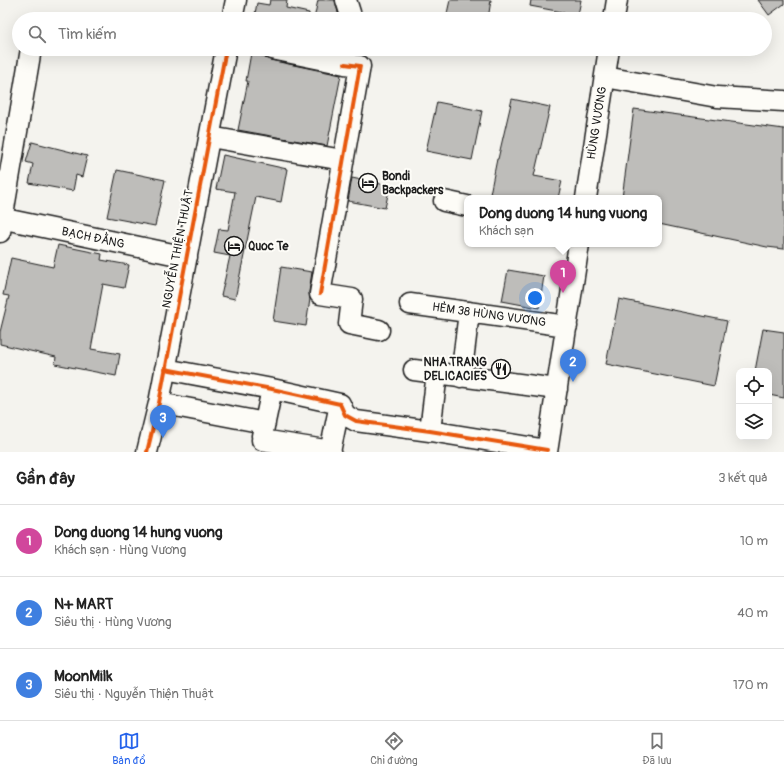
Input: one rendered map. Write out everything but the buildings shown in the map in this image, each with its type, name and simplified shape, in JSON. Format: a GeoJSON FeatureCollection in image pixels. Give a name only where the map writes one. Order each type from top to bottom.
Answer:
{"type":"FeatureCollection","features":[{"type":"Feature","properties":{"kind":"street"},"geometry":{"type":"LineString","coordinates":[[233,12],[236,0]]}},
{"type":"Feature","properties":{"kind":"street"},"geometry":{"type":"LineString","coordinates":[[346,0],[350,12]]}},
{"type":"Feature","properties":{"kind":"street"},"geometry":{"type":"LineString","coordinates":[[615,12],[617,0]]}},
{"type":"Feature","properties":{"kind":"street"},"geometry":{"type":"LineString","coordinates":[[1,223],[30,56]]}},
{"type":"Feature","properties":{"kind":"street","name":"NGUYỄN THIỆN THUẬT"},"geometry":{"type":"LineString","coordinates":[[147,452],[159,403],[225,56]]}},
{"type":"Feature","properties":{"kind":"street"},"geometry":{"type":"LineString","coordinates":[[346,56],[360,66],[320,294],[352,299],[349,324],[379,330]]}},
{"type":"Feature","properties":{"kind":"street","name":"HÙNG VƯƠNG"},"geometry":{"type":"LineString","coordinates":[[586,195],[608,56]]}},
{"type":"Feature","properties":{"kind":"street"},"geometry":{"type":"LineString","coordinates":[[605,77],[717,97],[784,101]]}},
{"type":"Feature","properties":{"kind":"street"},"geometry":{"type":"LineString","coordinates":[[210,137],[343,160]]}},
{"type":"Feature","properties":{"kind":"street"},"geometry":{"type":"LineString","coordinates":[[444,201],[464,205]]}},
{"type":"Feature","properties":{"kind":"street","name":"BẠCH ĐẰNG"},"geometry":{"type":"LineString","coordinates":[[1,223],[187,257]]}},
{"type":"Feature","properties":{"kind":"street"},"geometry":{"type":"LineString","coordinates":[[165,369],[272,389],[340,404],[346,414],[356,421],[430,431],[547,451],[580,247]]}},
{"type":"Feature","properties":{"kind":"street","name":"HẺM 38 HÙNG VƯƠNG"},"geometry":{"type":"LineString","coordinates":[[410,304],[567,326]]}},
{"type":"Feature","properties":{"kind":"street"},"geometry":{"type":"LineString","coordinates":[[461,376],[469,312]]}},
{"type":"Feature","properties":{"kind":"street"},"geometry":{"type":"LineString","coordinates":[[414,370],[557,389]]}},
{"type":"Feature","properties":{"kind":"street"},"geometry":{"type":"LineString","coordinates":[[430,431],[437,373]]}},
{"type":"Feature","properties":{"kind":"street"},"geometry":{"type":"LineString","coordinates":[[262,438],[272,389]]}},
{"type":"Feature","properties":{"kind":"street"},"geometry":{"type":"LineString","coordinates":[[159,403],[262,438],[330,451],[340,404]]}},
{"type":"Feature","properties":{"kind":"cycle path"},"geometry":{"type":"LineString","coordinates":[[147,452],[159,403],[225,56]]}},
{"type":"Feature","properties":{"kind":"cycle path"},"geometry":{"type":"LineString","coordinates":[[320,294],[360,66],[345,64]]}},
{"type":"Feature","properties":{"kind":"cycle path"},"geometry":{"type":"LineString","coordinates":[[165,369],[272,389],[340,404],[345,415],[356,421],[430,431],[547,450]]}},
{"type":"Feature","properties":{"kind":"place","name":"Bondi Backpackers"},"geometry":{"type":"Point","coordinates":[368,183]}},
{"type":"Feature","properties":{"kind":"place","name":"Quoc Te"},"geometry":{"type":"Point","coordinates":[234,246]}},
{"type":"Feature","properties":{"kind":"place","name":"Dong duong 14 hung vuong"},"geometry":{"type":"Point","coordinates":[563,293]}},
{"type":"Feature","properties":{"kind":"place","name":"NHA TRANG DELICACIES"},"geometry":{"type":"Point","coordinates":[501,369]}},
{"type":"Feature","properties":{"kind":"place","name":"N+ MART"},"geometry":{"type":"Point","coordinates":[573,382]}},
{"type":"Feature","properties":{"kind":"place","name":"MoonMilk"},"geometry":{"type":"Point","coordinates":[163,438]}}]}
